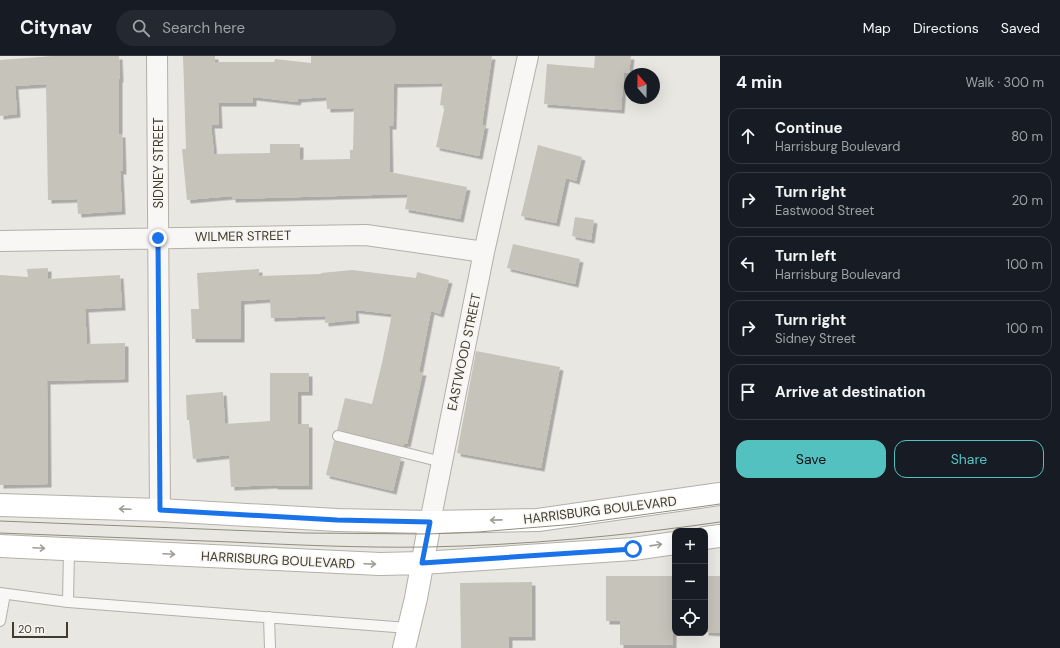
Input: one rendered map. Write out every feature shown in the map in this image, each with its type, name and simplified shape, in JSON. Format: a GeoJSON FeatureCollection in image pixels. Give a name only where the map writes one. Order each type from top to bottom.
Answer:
{"type":"FeatureCollection","features":[{"type":"Feature","properties":{"kind":"main road","name":"HARRISBURG BOULEVARD"},"geometry":{"type":"LineString","coordinates":[[0,505],[160,510],[337,520],[430,522],[538,520],[720,494]]}},
{"type":"Feature","properties":{"kind":"main road","name":"EASTWOOD STREET"},"geometry":{"type":"LineString","coordinates":[[406,638],[430,522]]}},
{"type":"Feature","properties":{"kind":"main road"},"geometry":{"type":"LineString","coordinates":[[708,538],[720,536]]}},
{"type":"Feature","properties":{"kind":"main road","name":"HARRISBURG BOULEVARD"},"geometry":{"type":"LineString","coordinates":[[0,546],[343,563],[422,563],[633,549],[672,543]]}},
{"type":"Feature","properties":{"kind":"street","name":"SIDNEY STREET"},"geometry":{"type":"LineString","coordinates":[[157,56],[160,510]]}},
{"type":"Feature","properties":{"kind":"street","name":"EASTWOOD STREET"},"geometry":{"type":"LineString","coordinates":[[430,522],[484,252],[528,56]]}},
{"type":"Feature","properties":{"kind":"street","name":"WILMER STREET"},"geometry":{"type":"LineString","coordinates":[[0,240],[366,235],[484,252]]}},
{"type":"Feature","properties":{"kind":"lane"},"geometry":{"type":"LineString","coordinates":[[338,436],[442,462]]}},
{"type":"Feature","properties":{"kind":"lane"},"geometry":{"type":"LineString","coordinates":[[68,602],[69,550]]}},
{"type":"Feature","properties":{"kind":"lane"},"geometry":{"type":"LineString","coordinates":[[0,621],[2,593],[68,602],[269,617],[406,638]]}},
{"type":"Feature","properties":{"kind":"lane"},"geometry":{"type":"LineString","coordinates":[[269,617],[270,648]]}},
{"type":"Feature","properties":{"kind":"building"},"geometry":{"type":"Polygon","coordinates":[[[53,56],[119,56],[119,134],[122,134],[123,171],[120,171],[122,211],[78,214],[77,199],[48,200],[46,84],[15,86],[17,114],[0,116],[0,60],[53,56]]]}},
{"type":"Feature","properties":{"kind":"building"},"geometry":{"type":"Polygon","coordinates":[[[183,56],[215,56],[215,62],[274,62],[275,59],[311,63],[311,56],[492,56],[482,125],[485,125],[479,156],[436,147],[445,106],[440,105],[443,83],[394,84],[393,126],[389,126],[390,172],[467,187],[460,219],[405,209],[408,194],[232,199],[232,196],[187,200],[182,149],[186,149],[183,56]],[[253,97],[253,103],[218,103],[219,125],[211,125],[214,154],[270,153],[270,144],[300,144],[300,160],[350,159],[350,150],[353,150],[354,108],[327,109],[326,97],[298,99],[297,102],[253,97]]]}},
{"type":"Feature","properties":{"kind":"building"},"geometry":{"type":"Polygon","coordinates":[[[595,56],[631,56],[630,68],[624,68],[621,110],[544,104],[547,64],[594,68],[595,56]]]}},
{"type":"Feature","properties":{"kind":"building"},"geometry":{"type":"Polygon","coordinates":[[[538,145],[582,157],[576,181],[566,178],[556,223],[521,216],[538,145]]]}},
{"type":"Feature","properties":{"kind":"building"},"geometry":{"type":"Polygon","coordinates":[[[575,217],[594,220],[591,240],[572,236],[575,217]]]}},
{"type":"Feature","properties":{"kind":"building"},"geometry":{"type":"Polygon","coordinates":[[[513,244],[580,259],[575,284],[507,268],[513,244]]]}},
{"type":"Feature","properties":{"kind":"building"},"geometry":{"type":"Polygon","coordinates":[[[48,268],[48,279],[120,275],[122,307],[85,309],[87,344],[125,343],[125,379],[47,381],[48,484],[0,485],[0,275],[28,277],[27,269],[48,268]]]}},
{"type":"Feature","properties":{"kind":"building"},"geometry":{"type":"Polygon","coordinates":[[[259,269],[259,276],[321,274],[352,270],[416,278],[417,272],[449,280],[440,314],[431,311],[419,372],[423,372],[407,444],[404,443],[404,446],[337,430],[345,398],[372,404],[392,314],[355,310],[356,320],[325,323],[325,316],[271,318],[270,299],[241,301],[241,339],[192,339],[191,309],[199,309],[197,273],[259,269]]]}},
{"type":"Feature","properties":{"kind":"building"},"geometry":{"type":"Polygon","coordinates":[[[476,351],[560,367],[541,468],[457,453],[476,351]]]}},
{"type":"Feature","properties":{"kind":"building"},"geometry":{"type":"Polygon","coordinates":[[[270,373],[309,373],[309,392],[298,392],[298,424],[309,424],[309,486],[274,485],[231,487],[229,455],[193,459],[189,420],[187,420],[186,395],[223,392],[225,424],[270,421],[270,373]]]}},
{"type":"Feature","properties":{"kind":"building"},"geometry":{"type":"Polygon","coordinates":[[[334,441],[401,458],[393,491],[326,475],[334,441]]]}},
{"type":"Feature","properties":{"kind":"building"},"geometry":{"type":"Polygon","coordinates":[[[606,576],[672,576],[673,645],[620,645],[620,621],[606,621],[606,576]]]}},
{"type":"Feature","properties":{"kind":"building"},"geometry":{"type":"Polygon","coordinates":[[[708,576],[720,576],[720,633],[708,632],[708,576]]]}},
{"type":"Feature","properties":{"kind":"building"},"geometry":{"type":"Polygon","coordinates":[[[532,582],[532,637],[509,637],[509,648],[461,648],[460,583],[532,582]]]}},
{"type":"Feature","properties":{"kind":"tram line"},"geometry":{"type":"LineString","coordinates":[[0,521],[304,533],[428,534],[478,532],[576,524],[720,504]]}},
{"type":"Feature","properties":{"kind":"tram line"},"geometry":{"type":"LineString","coordinates":[[0,533],[330,546],[428,547],[574,539],[647,532],[720,522]]}},
{"type":"Feature","properties":{"kind":"route"},"geometry":{"type":"LineString","coordinates":[[158,238],[160,510],[337,520],[430,522],[422,563],[633,549]]}}]}
